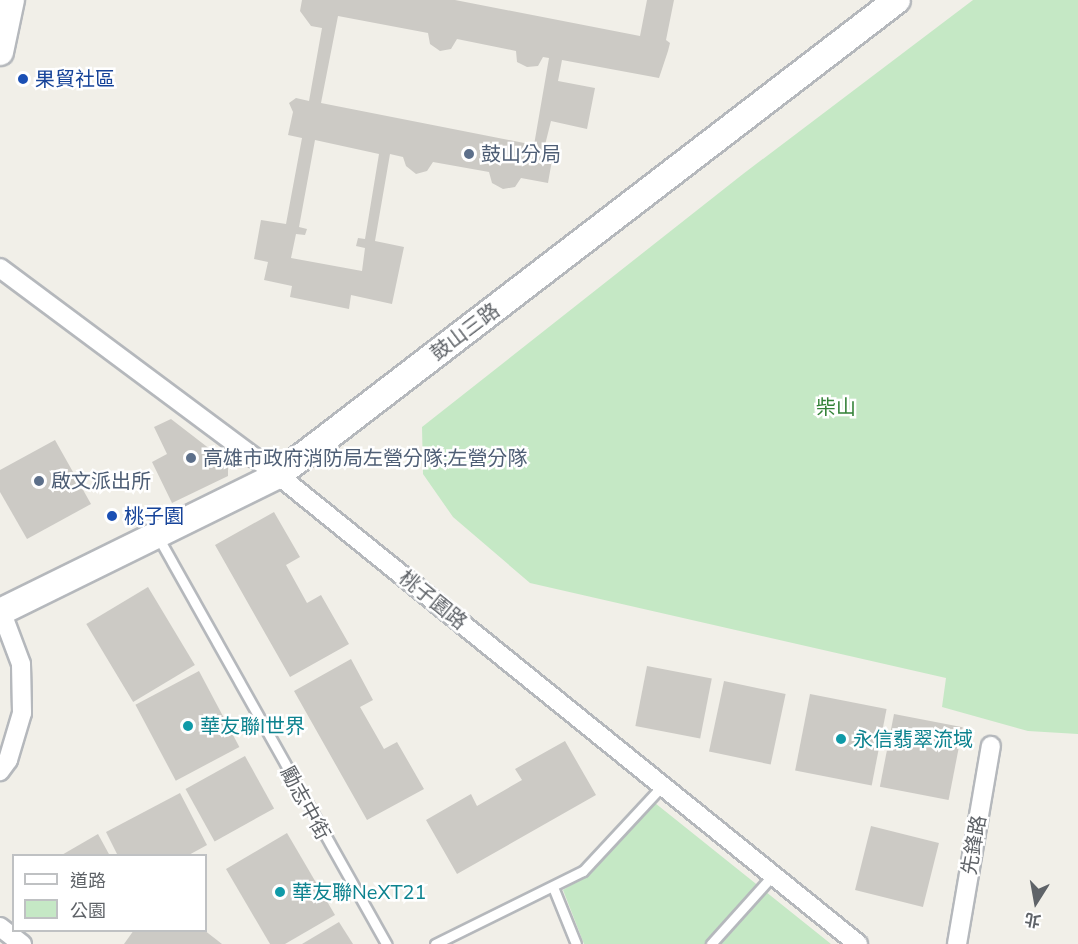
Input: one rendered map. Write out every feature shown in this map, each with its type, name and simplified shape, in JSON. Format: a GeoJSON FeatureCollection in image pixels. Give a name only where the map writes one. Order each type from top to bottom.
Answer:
{"type":"FeatureCollection","features":[{"type":"Feature","properties":{"kind":"street"},"geometry":{"type":"LineString","coordinates":[[0,52],[11,0]]}},
{"type":"Feature","properties":{"kind":"street","name":"鼓山三路"},"geometry":{"type":"LineString","coordinates":[[0,610],[278,475],[897,0]]}},
{"type":"Feature","properties":{"kind":"street","name":"桃子園路"},"geometry":{"type":"LineString","coordinates":[[0,268],[278,475],[858,944]]}},
{"type":"Feature","properties":{"kind":"street"},"geometry":{"type":"LineString","coordinates":[[0,610],[21,664],[22,713],[8,760],[0,771]]}},
{"type":"Feature","properties":{"kind":"street","name":"先鋒路"},"geometry":{"type":"LineString","coordinates":[[957,944],[991,746]]}},
{"type":"Feature","properties":{"kind":"street"},"geometry":{"type":"LineString","coordinates":[[0,927],[22,944]]}},
{"type":"Feature","properties":{"kind":"lane","name":"勵志中街"},"geometry":{"type":"LineString","coordinates":[[156,535],[386,944]]}},
{"type":"Feature","properties":{"kind":"lane"},"geometry":{"type":"LineString","coordinates":[[435,944],[583,871],[662,786]]}},
{"type":"Feature","properties":{"kind":"lane"},"geometry":{"type":"LineString","coordinates":[[711,944],[773,875]]}},
{"type":"Feature","properties":{"kind":"lane"},"geometry":{"type":"LineString","coordinates":[[553,887],[576,944]]}},
{"type":"Feature","properties":{"kind":"green space","name":"柴山"},"geometry":{"type":"Polygon","coordinates":[[[973,0],[1078,0],[1078,734],[1028,731],[942,707],[946,678],[530,583],[453,517],[423,474],[422,427],[743,174],[973,0]]]}},
{"type":"Feature","properties":{"kind":"green space"},"geometry":{"type":"Polygon","coordinates":[[[655,803],[831,944],[584,944],[563,890],[590,873],[655,803]]]}},
{"type":"Feature","properties":{"kind":"building","name":"鼓山分局"},"geometry":{"type":"Polygon","coordinates":[[[302,0],[455,0],[640,36],[647,0],[674,0],[666,40],[670,43],[659,78],[562,60],[558,81],[595,88],[587,129],[551,121],[545,145],[559,151],[558,158],[552,160],[548,183],[521,178],[515,187],[503,189],[492,183],[489,172],[433,162],[427,171],[416,174],[406,166],[403,157],[390,154],[375,241],[404,247],[392,304],[351,295],[349,309],[290,297],[292,286],[264,280],[268,262],[254,259],[261,220],[286,224],[302,138],[288,135],[293,112],[289,103],[296,98],[309,101],[322,28],[311,26],[300,11],[302,0]],[[338,16],[321,103],[534,145],[549,58],[543,57],[538,66],[527,67],[517,62],[516,51],[457,39],[451,49],[440,51],[430,44],[428,33],[338,16]],[[315,140],[299,227],[307,229],[305,235],[296,234],[291,258],[362,271],[365,248],[356,246],[358,238],[365,239],[379,154],[315,140]]]}},
{"type":"Feature","properties":{"kind":"building","name":"高雄市政府消防局左營分隊;左營分隊"},"geometry":{"type":"Polygon","coordinates":[[[171,419],[228,463],[228,476],[172,503],[152,462],[167,454],[154,427],[171,419]]]}},
{"type":"Feature","properties":{"kind":"building","name":"啟文派出所"},"geometry":{"type":"Polygon","coordinates":[[[55,440],[91,504],[27,539],[0,492],[0,470],[55,440]]]}},
{"type":"Feature","properties":{"kind":"building"},"geometry":{"type":"Polygon","coordinates":[[[274,512],[300,557],[286,565],[307,603],[321,595],[349,644],[290,677],[215,545],[274,512]]]}},
{"type":"Feature","properties":{"kind":"building"},"geometry":{"type":"Polygon","coordinates":[[[148,587],[195,665],[133,702],[86,624],[148,587]]]}},
{"type":"Feature","properties":{"kind":"building"},"geometry":{"type":"Polygon","coordinates":[[[351,659],[373,700],[360,707],[384,749],[397,742],[424,789],[367,820],[294,691],[351,659]]]}},
{"type":"Feature","properties":{"kind":"building"},"geometry":{"type":"Polygon","coordinates":[[[647,666],[712,679],[700,738],[635,726],[647,666]]]}},
{"type":"Feature","properties":{"kind":"building","name":"華友聯I世界"},"geometry":{"type":"Polygon","coordinates":[[[199,671],[239,747],[176,781],[135,705],[199,671]]]}},
{"type":"Feature","properties":{"kind":"building"},"geometry":{"type":"Polygon","coordinates":[[[724,681],[786,694],[771,765],[709,751],[724,681]]]}},
{"type":"Feature","properties":{"kind":"building","name":"永信翡翠流域"},"geometry":{"type":"Polygon","coordinates":[[[810,694],[887,709],[872,785],[795,771],[810,694]]]}},
{"type":"Feature","properties":{"kind":"building","name":"永信翡翠流域"},"geometry":{"type":"Polygon","coordinates":[[[894,714],[963,727],[949,800],[880,787],[894,714]]]}},
{"type":"Feature","properties":{"kind":"building"},"geometry":{"type":"Polygon","coordinates":[[[565,741],[596,795],[457,874],[426,820],[471,794],[477,806],[522,780],[515,769],[565,741]]]}},
{"type":"Feature","properties":{"kind":"building","name":"華友聯I世界"},"geometry":{"type":"Polygon","coordinates":[[[245,756],[274,808],[215,841],[186,789],[245,756]]]}},
{"type":"Feature","properties":{"kind":"building"},"geometry":{"type":"Polygon","coordinates":[[[180,793],[207,845],[191,854],[117,854],[106,832],[180,793]]]}},
{"type":"Feature","properties":{"kind":"building"},"geometry":{"type":"Polygon","coordinates":[[[871,826],[939,843],[923,907],[855,890],[871,826]]]}},
{"type":"Feature","properties":{"kind":"building","name":"華友聯NeXT21"},"geometry":{"type":"Polygon","coordinates":[[[287,833],[335,915],[285,944],[270,944],[226,869],[287,833]]]}},
{"type":"Feature","properties":{"kind":"building"},"geometry":{"type":"Polygon","coordinates":[[[98,834],[109,854],[63,854],[98,834]]]}},
{"type":"Feature","properties":{"kind":"building","name":"華友聯NeXT21"},"geometry":{"type":"Polygon","coordinates":[[[339,922],[353,944],[302,944],[339,922]]]}},
{"type":"Feature","properties":{"kind":"building"},"geometry":{"type":"Polygon","coordinates":[[[133,932],[207,932],[222,944],[124,944],[133,932]]]}},
{"type":"Feature","properties":{"kind":"place","name":"果貿社區"},"geometry":{"type":"Point","coordinates":[23,79]}},
{"type":"Feature","properties":{"kind":"place","name":"鼓山分局"},"geometry":{"type":"Point","coordinates":[469,154]}},
{"type":"Feature","properties":{"kind":"place","name":"高雄市政府消防局左營分隊;左營分隊"},"geometry":{"type":"Point","coordinates":[191,458]}},
{"type":"Feature","properties":{"kind":"place","name":"啟文派出所"},"geometry":{"type":"Point","coordinates":[39,481]}},
{"type":"Feature","properties":{"kind":"place","name":"桃子園"},"geometry":{"type":"Point","coordinates":[112,516]}},
{"type":"Feature","properties":{"kind":"place","name":"華友聯I世界"},"geometry":{"type":"Point","coordinates":[188,726]}},
{"type":"Feature","properties":{"kind":"place","name":"永信翡翠流域"},"geometry":{"type":"Point","coordinates":[841,739]}},
{"type":"Feature","properties":{"kind":"place","name":"華友聯NeXT21"},"geometry":{"type":"Point","coordinates":[280,892]}}]}
